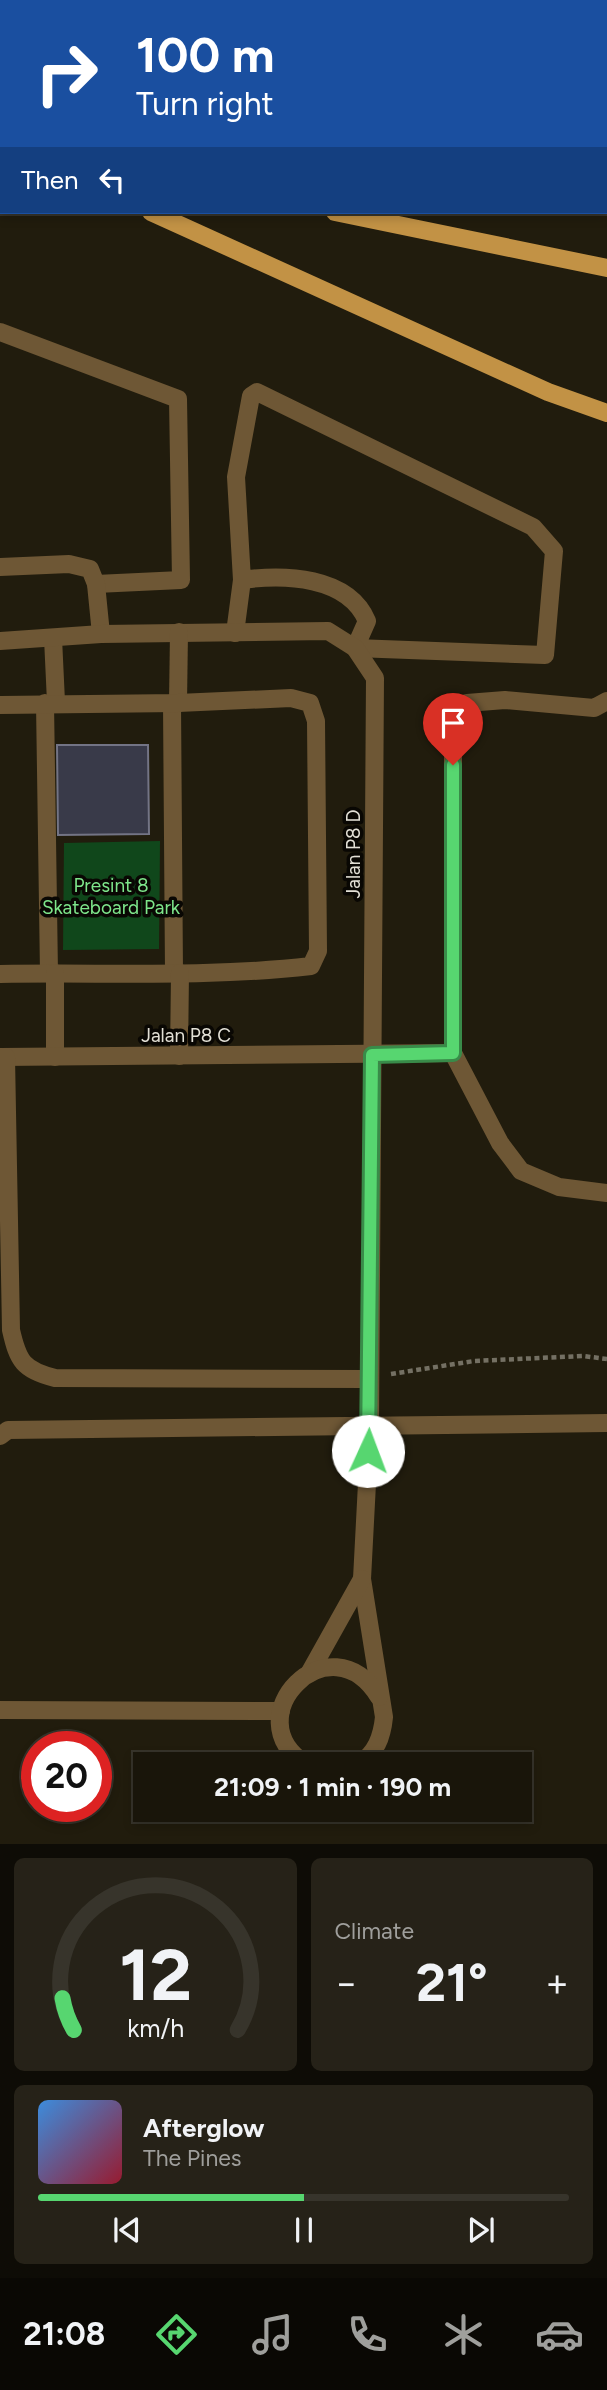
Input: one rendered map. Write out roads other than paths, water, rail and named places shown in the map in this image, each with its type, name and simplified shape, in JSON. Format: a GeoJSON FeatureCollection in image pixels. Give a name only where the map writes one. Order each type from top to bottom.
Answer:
{"type":"FeatureCollection","features":[{"type":"Feature","properties":{"kind":"main road"},"geometry":{"type":"LineString","coordinates":[[155,214],[548,392],[607,413]]}},
{"type":"Feature","properties":{"kind":"main road"},"geometry":{"type":"LineString","coordinates":[[345,214],[607,268]]}},
{"type":"Feature","properties":{"kind":"street"},"geometry":{"type":"LineString","coordinates":[[0,332],[178,399],[181,580],[96,584]]}},
{"type":"Feature","properties":{"kind":"street"},"geometry":{"type":"LineString","coordinates":[[235,633],[242,580],[236,477],[251,396],[257,392],[533,527],[554,551],[545,655],[355,648],[367,621],[361,608],[349,596],[302,578],[276,575],[242,580]]}},
{"type":"Feature","properties":{"kind":"street"},"geometry":{"type":"LineString","coordinates":[[0,567],[69,564],[90,569],[96,584],[101,634]]}},
{"type":"Feature","properties":{"kind":"street","name":"Jalan P8 D"},"geometry":{"type":"LineString","coordinates":[[0,641],[101,634],[328,631],[355,648],[375,678],[370,1426],[362,1579]]}},
{"type":"Feature","properties":{"kind":"street"},"geometry":{"type":"LineString","coordinates":[[179,632],[175,703],[179,1056]]}},
{"type":"Feature","properties":{"kind":"street"},"geometry":{"type":"LineString","coordinates":[[53,638],[50,702],[55,1057]]}},
{"type":"Feature","properties":{"kind":"street"},"geometry":{"type":"LineString","coordinates":[[0,705],[50,702],[175,703],[291,698],[310,703],[316,721],[318,937],[318,951],[310,966],[177,973],[0,974]]}},
{"type":"Feature","properties":{"kind":"street"},"geometry":{"type":"LineString","coordinates":[[607,701],[594,708],[505,700],[467,703],[453,739],[453,1053],[500,1143],[520,1171],[559,1187],[607,1193]]}},
{"type":"Feature","properties":{"kind":"street","name":"Jalan P8 C"},"geometry":{"type":"LineString","coordinates":[[3,1057],[453,1053]]}},
{"type":"Feature","properties":{"kind":"street"},"geometry":{"type":"LineString","coordinates":[[3,1057],[12,1330],[17,1356],[33,1373],[55,1378],[370,1379]]}},
{"type":"Feature","properties":{"kind":"street"},"geometry":{"type":"LineString","coordinates":[[0,1436],[8,1430],[607,1423]]}},
{"type":"Feature","properties":{"kind":"street"},"geometry":{"type":"LineString","coordinates":[[310,1672],[362,1579]]}},
{"type":"Feature","properties":{"kind":"street"},"geometry":{"type":"LineString","coordinates":[[362,1579],[384,1717],[382,1735],[372,1752]]}},
{"type":"Feature","properties":{"kind":"street"},"geometry":{"type":"LineString","coordinates":[[294,1752],[287,1745],[281,1728],[281,1711],[286,1696],[296,1682],[310,1672],[326,1667],[343,1668],[358,1674],[372,1685],[381,1700]]}},
{"type":"Feature","properties":{"kind":"street"},"geometry":{"type":"LineString","coordinates":[[0,1710],[281,1711]]}},
{"type":"Feature","properties":{"kind":"park label","name":"Presint 8 Skateboard Park"},"geometry":{"type":"Point","coordinates":[111,896]}}]}
